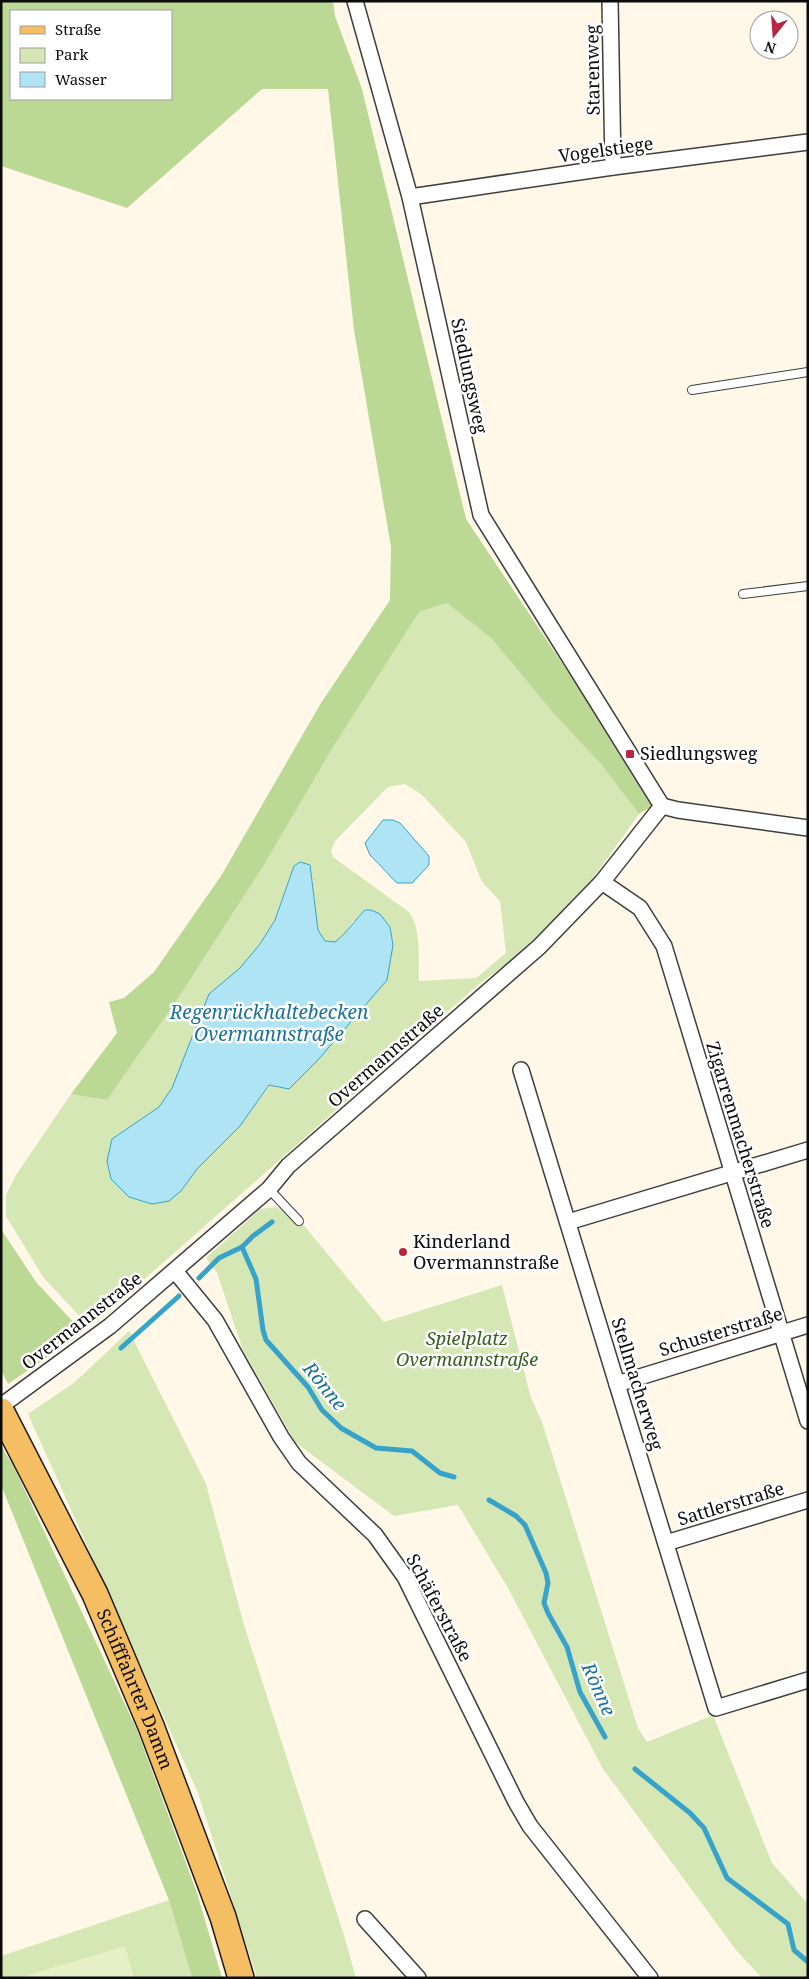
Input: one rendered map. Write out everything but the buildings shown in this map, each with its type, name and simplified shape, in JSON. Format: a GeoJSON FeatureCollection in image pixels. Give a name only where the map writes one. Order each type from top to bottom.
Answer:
{"type":"FeatureCollection","features":[{"type":"Feature","properties":{"kind":"main road","name":"Schifffahrter Damm"},"geometry":{"type":"LineString","coordinates":[[1,1411],[29,1462],[95,1594],[152,1726],[223,1917],[241,1978]]}},
{"type":"Feature","properties":{"kind":"street","name":"Siedlungsweg"},"geometry":{"type":"LineString","coordinates":[[355,1],[410,197],[481,515],[662,806]]}},
{"type":"Feature","properties":{"kind":"street","name":"Starenweg"},"geometry":{"type":"LineString","coordinates":[[610,1],[613,167]]}},
{"type":"Feature","properties":{"kind":"street","name":"Vogelstiege"},"geometry":{"type":"LineString","coordinates":[[410,197],[613,167],[808,142]]}},
{"type":"Feature","properties":{"kind":"street"},"geometry":{"type":"LineString","coordinates":[[662,806],[678,810],[808,828]]}},
{"type":"Feature","properties":{"kind":"street","name":"Overmannstraße"},"geometry":{"type":"LineString","coordinates":[[1,1406],[110,1326],[175,1271],[270,1189],[288,1166],[539,947],[602,882],[662,806]]}},
{"type":"Feature","properties":{"kind":"street","name":"Zigarrenmacherstraße"},"geometry":{"type":"LineString","coordinates":[[602,882],[640,908],[664,946],[808,1422]]}},
{"type":"Feature","properties":{"kind":"street","name":"Stellmacherweg"},"geometry":{"type":"LineString","coordinates":[[521,1070],[716,1708],[808,1680]]}},
{"type":"Feature","properties":{"kind":"street"},"geometry":{"type":"LineString","coordinates":[[568,1222],[808,1150]]}},
{"type":"Feature","properties":{"kind":"street","name":"Schäferstraße"},"geometry":{"type":"LineString","coordinates":[[175,1271],[216,1320],[281,1437],[299,1463],[374,1535],[405,1577],[516,1802],[530,1826],[650,1978]]}},
{"type":"Feature","properties":{"kind":"street","name":"Schusterstraße"},"geometry":{"type":"LineString","coordinates":[[617,1384],[808,1325]]}},
{"type":"Feature","properties":{"kind":"street","name":"Sattlerstraße"},"geometry":{"type":"LineString","coordinates":[[666,1543],[808,1500]]}},
{"type":"Feature","properties":{"kind":"street"},"geometry":{"type":"LineString","coordinates":[[365,1919],[418,1978]]}},
{"type":"Feature","properties":{"kind":"lane"},"geometry":{"type":"LineString","coordinates":[[692,390],[808,372]]}},
{"type":"Feature","properties":{"kind":"lane"},"geometry":{"type":"LineString","coordinates":[[743,594],[808,586]]}},
{"type":"Feature","properties":{"kind":"lane"},"geometry":{"type":"LineString","coordinates":[[270,1189],[299,1221]]}},
{"type":"Feature","properties":{"kind":"green space"},"geometry":{"type":"Polygon","coordinates":[[[1,1],[333,1],[335,16],[362,89],[466,519],[656,804],[639,814],[600,763],[554,714],[492,639],[447,603],[419,612],[332,749],[264,865],[177,1000],[107,1100],[71,1094],[117,1033],[109,1002],[124,998],[154,972],[221,876],[321,703],[390,600],[391,547],[354,330],[328,89],[262,89],[127,208],[1,166],[1,1]]]}},
{"type":"Feature","properties":{"kind":"green space"},"geometry":{"type":"Polygon","coordinates":[[[447,603],[492,639],[554,714],[600,763],[639,814],[589,884],[518,956],[479,984],[97,1321],[83,1320],[43,1277],[6,1216],[6,1195],[16,1175],[71,1094],[107,1100],[177,1000],[264,865],[332,749],[419,612],[447,603]],[[405,784],[388,787],[335,841],[331,851],[333,857],[409,912],[418,937],[419,981],[476,978],[506,953],[500,901],[482,882],[466,842],[422,795],[405,784]],[[300,862],[294,866],[275,920],[260,944],[240,968],[172,1088],[159,1107],[112,1139],[181,1191],[197,1169],[240,1126],[270,1085],[393,945],[390,927],[380,914],[353,921],[346,933],[335,942],[325,941],[318,930],[312,878],[300,862]]]}},
{"type":"Feature","properties":{"kind":"green space","name":"Spielplatz Overmannstraße"},"geometry":{"type":"Polygon","coordinates":[[[277,1207],[301,1222],[384,1322],[502,1285],[531,1398],[542,1422],[638,1728],[647,1742],[713,1715],[772,1863],[808,1904],[808,1978],[762,1978],[736,1950],[603,1769],[509,1590],[458,1505],[394,1516],[295,1442],[243,1350],[217,1273],[206,1258],[260,1209],[277,1207]]]}},
{"type":"Feature","properties":{"kind":"green space"},"geometry":{"type":"Polygon","coordinates":[[[1,1229],[36,1282],[77,1326],[75,1338],[8,1384],[1,1370],[1,1229]]]}},
{"type":"Feature","properties":{"kind":"green space"},"geometry":{"type":"Polygon","coordinates":[[[129,1331],[206,1484],[244,1625],[343,1932],[356,1978],[257,1978],[198,1793],[28,1414],[75,1382],[129,1331]]]}},
{"type":"Feature","properties":{"kind":"green space"},"geometry":{"type":"Polygon","coordinates":[[[1,1446],[14,1467],[137,1730],[197,1893],[222,1978],[192,1978],[169,1900],[1,1485],[1,1446]]]}},
{"type":"Feature","properties":{"kind":"green space"},"geometry":{"type":"Polygon","coordinates":[[[169,1900],[192,1978],[1,1978],[1,1956],[169,1900]]]}},
{"type":"Feature","properties":{"kind":"green space"},"geometry":{"type":"Polygon","coordinates":[[[125,1946],[134,1978],[19,1978],[125,1946]]]}},
{"type":"Feature","properties":{"kind":"water"},"geometry":{"type":"Polygon","coordinates":[[[383,820],[393,820],[400,823],[429,856],[429,865],[412,883],[397,883],[370,855],[365,843],[383,820]]]}},
{"type":"Feature","properties":{"kind":"water","name":"Regenrückhaltebecken Overmannstraße"},"geometry":{"type":"Polygon","coordinates":[[[300,862],[310,865],[318,930],[325,941],[335,942],[365,910],[371,910],[380,914],[390,927],[393,945],[387,980],[317,1061],[289,1089],[269,1085],[240,1126],[197,1169],[181,1191],[169,1201],[152,1204],[129,1197],[111,1179],[107,1161],[112,1139],[159,1107],[172,1088],[209,994],[240,968],[260,944],[275,920],[294,866],[300,862]]]}},
{"type":"Feature","properties":{"kind":"waterway","name":"Rönne"},"geometry":{"type":"LineString","coordinates":[[199,1278],[219,1258],[242,1247],[272,1222]]}},
{"type":"Feature","properties":{"kind":"waterway","name":"Rönne"},"geometry":{"type":"LineString","coordinates":[[242,1247],[256,1279],[266,1340],[308,1387],[322,1410],[341,1428],[376,1448],[412,1451],[440,1473],[454,1477]]}},
{"type":"Feature","properties":{"kind":"waterway","name":"Rönne"},"geometry":{"type":"LineString","coordinates":[[121,1348],[179,1296]]}},
{"type":"Feature","properties":{"kind":"waterway","name":"Rönne"},"geometry":{"type":"LineString","coordinates":[[489,1500],[516,1516],[525,1525],[546,1573],[548,1583],[544,1603],[567,1647],[580,1692],[605,1737]]}},
{"type":"Feature","properties":{"kind":"waterway","name":"Rönne"},"geometry":{"type":"LineString","coordinates":[[635,1769],[690,1813],[704,1828],[727,1878],[788,1924],[794,1950],[808,1962]]}},
{"type":"Feature","properties":{"kind":"place","name":"Siedlungsweg"},"geometry":{"type":"Point","coordinates":[630,754]}},
{"type":"Feature","properties":{"kind":"place","name":"Kinderland Overmannstraße"},"geometry":{"type":"Point","coordinates":[403,1252]}}]}
